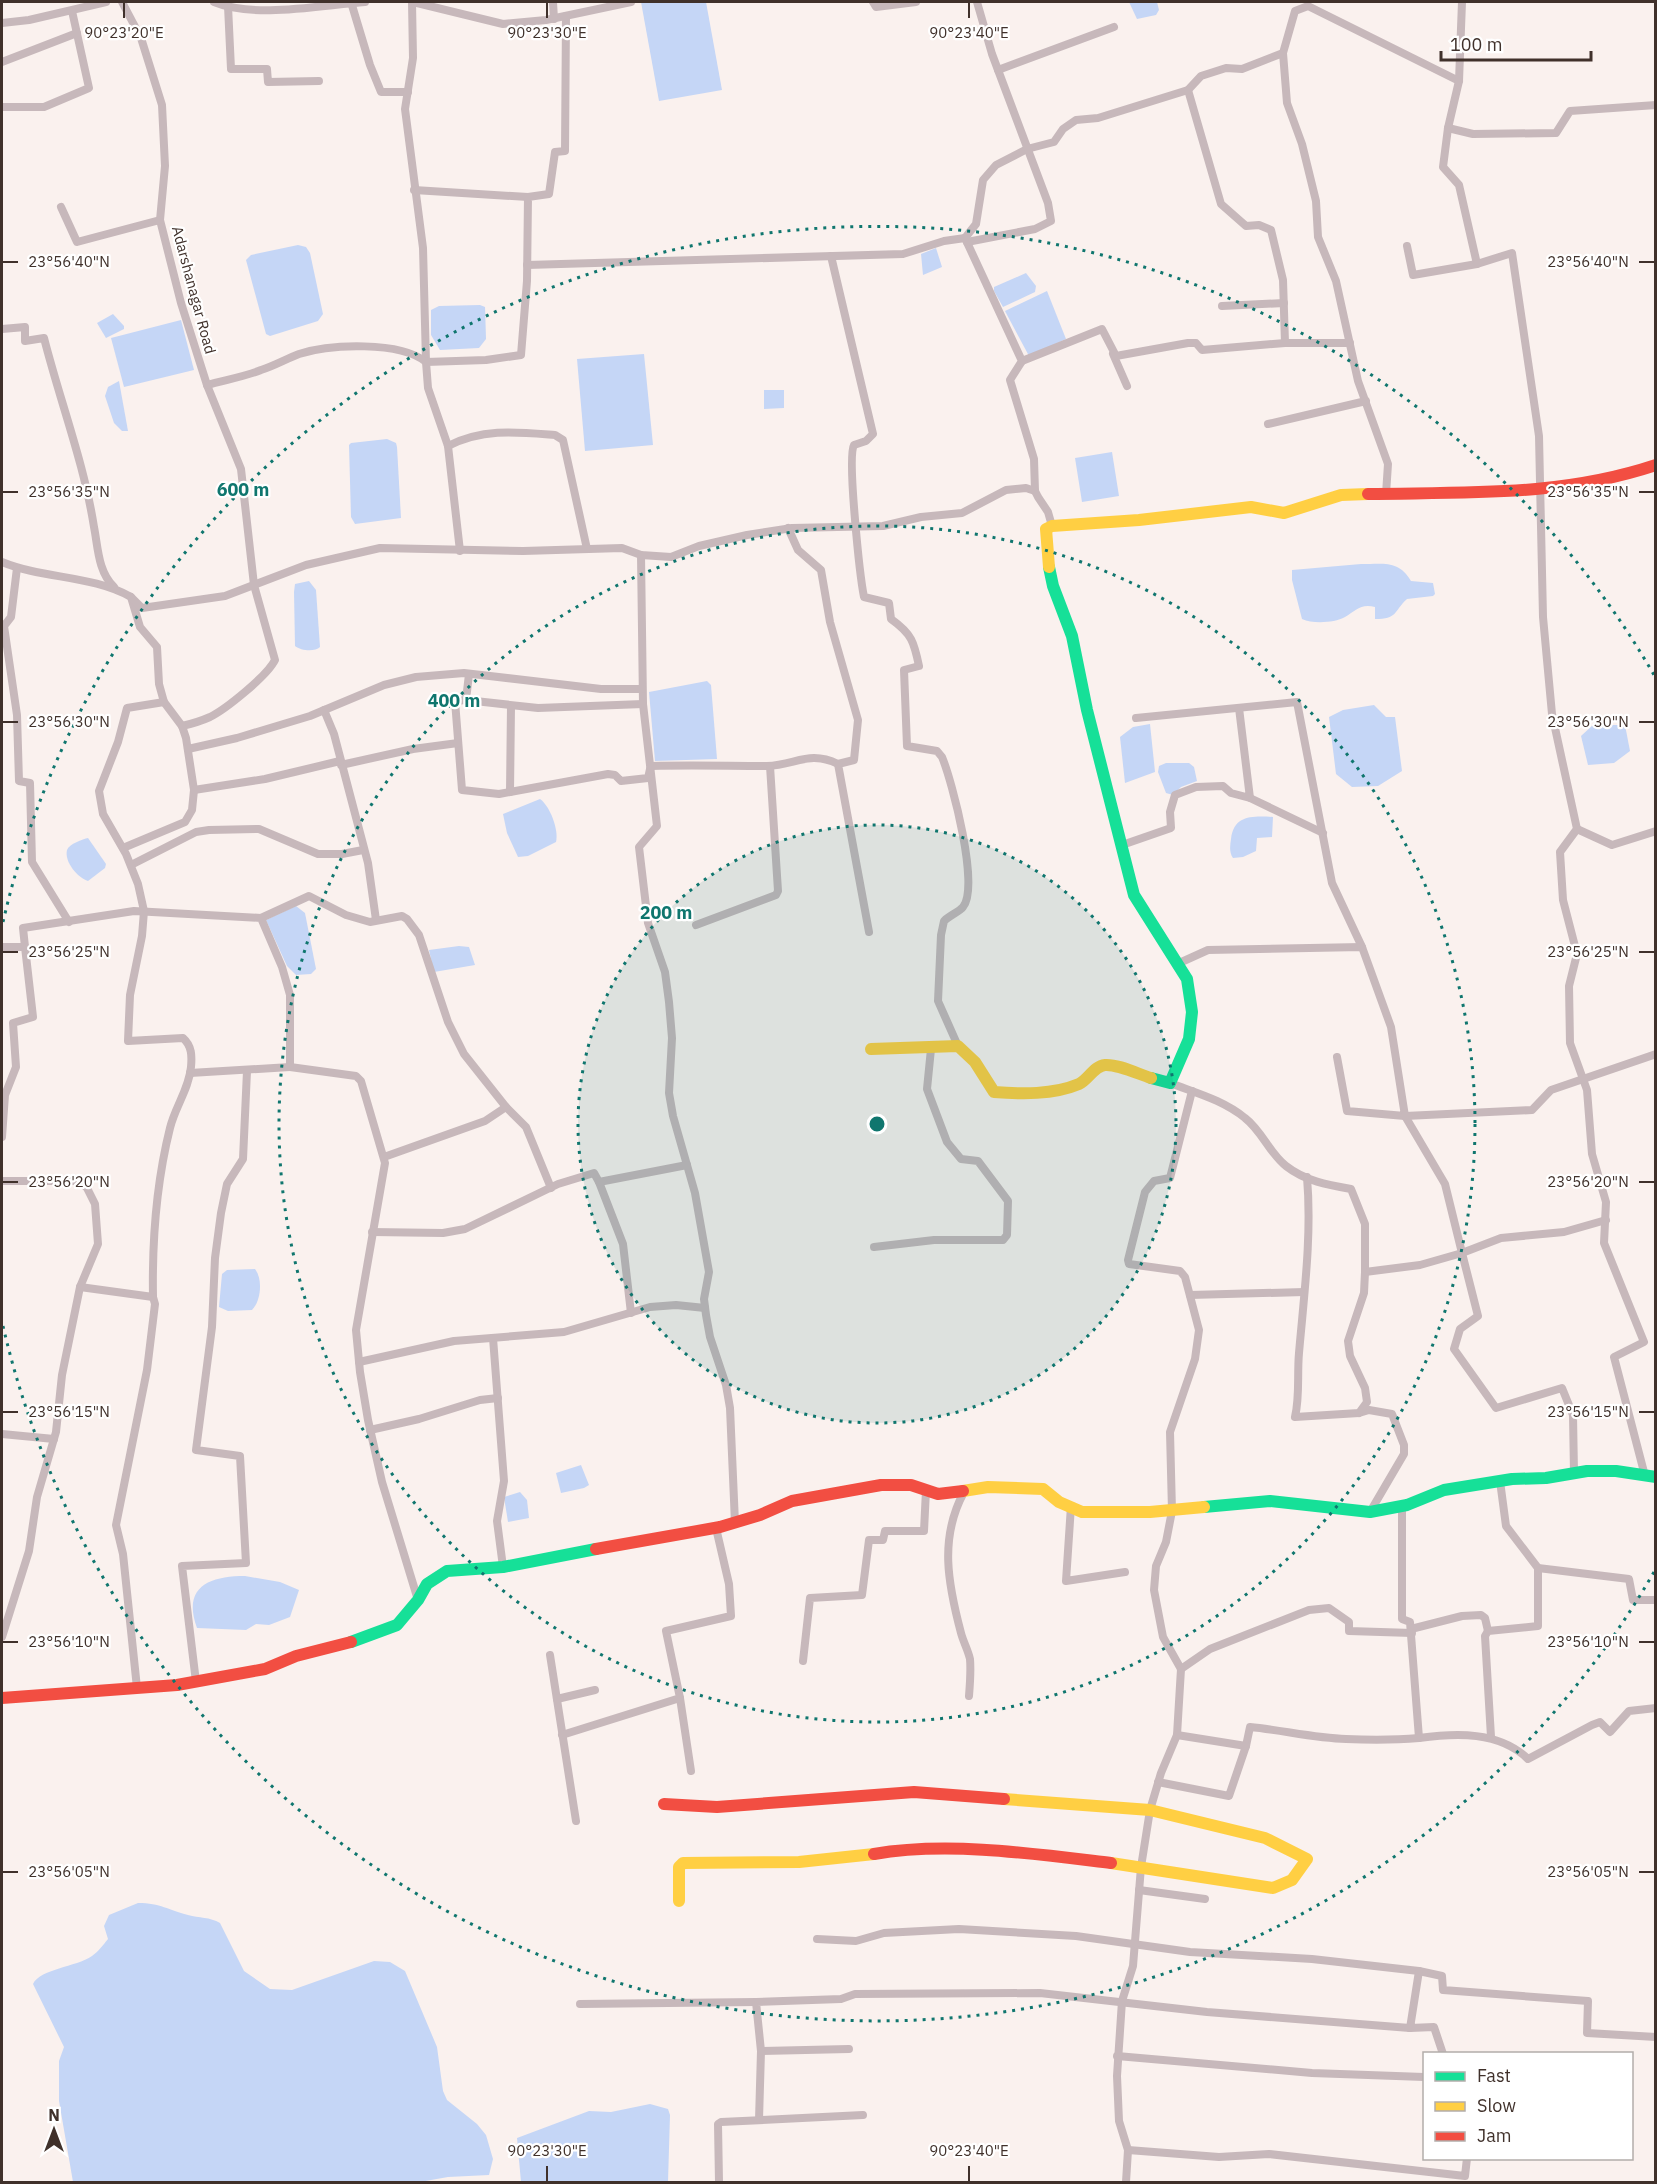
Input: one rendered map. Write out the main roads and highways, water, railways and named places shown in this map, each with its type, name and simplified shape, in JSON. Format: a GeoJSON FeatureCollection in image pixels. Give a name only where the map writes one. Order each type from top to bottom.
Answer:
{"type":"FeatureCollection","features":[{"type":"Feature","properties":{"kind":"water"},"geometry":{"type":"Polygon","coordinates":[[[641,2],[706,2],[722,90],[659,101],[641,2]]]}},
{"type":"Feature","properties":{"kind":"water"},"geometry":{"type":"Polygon","coordinates":[[[1129,2],[1157,2],[1159,10],[1156,15],[1137,19],[1129,2]]]}},
{"type":"Feature","properties":{"kind":"water"},"geometry":{"type":"Polygon","coordinates":[[[298,245],[306,247],[310,253],[323,314],[318,321],[270,336],[266,334],[246,260],[251,255],[298,245]]]}},
{"type":"Feature","properties":{"kind":"water"},"geometry":{"type":"Polygon","coordinates":[[[936,248],[942,267],[923,275],[921,254],[936,248]]]}},
{"type":"Feature","properties":{"kind":"water"},"geometry":{"type":"Polygon","coordinates":[[[1026,273],[1036,286],[1035,292],[1003,307],[994,287],[1026,273]]]}},
{"type":"Feature","properties":{"kind":"water"},"geometry":{"type":"Polygon","coordinates":[[[1047,291],[1066,339],[1029,356],[1005,311],[1047,291]]]}},
{"type":"Feature","properties":{"kind":"water"},"geometry":{"type":"Polygon","coordinates":[[[480,305],[485,307],[486,339],[479,348],[440,350],[431,335],[431,310],[439,306],[480,305]]]}},
{"type":"Feature","properties":{"kind":"water"},"geometry":{"type":"Polygon","coordinates":[[[113,314],[124,329],[106,338],[97,323],[113,314]]]}},
{"type":"Feature","properties":{"kind":"water"},"geometry":{"type":"Polygon","coordinates":[[[181,320],[194,370],[124,387],[111,338],[181,320]]]}},
{"type":"Feature","properties":{"kind":"water"},"geometry":{"type":"Polygon","coordinates":[[[644,354],[653,445],[585,451],[577,359],[644,354]]]}},
{"type":"Feature","properties":{"kind":"water"},"geometry":{"type":"Polygon","coordinates":[[[119,381],[128,431],[122,431],[114,423],[105,396],[108,387],[119,381]]]}},
{"type":"Feature","properties":{"kind":"water"},"geometry":{"type":"Polygon","coordinates":[[[764,390],[784,390],[784,408],[764,409],[764,390]]]}},
{"type":"Feature","properties":{"kind":"water"},"geometry":{"type":"Polygon","coordinates":[[[387,439],[396,443],[397,447],[401,518],[355,524],[351,517],[349,445],[387,439]]]}},
{"type":"Feature","properties":{"kind":"water"},"geometry":{"type":"Polygon","coordinates":[[[1112,452],[1119,496],[1082,502],[1075,458],[1112,452]]]}},
{"type":"Feature","properties":{"kind":"water"},"geometry":{"type":"Polygon","coordinates":[[[1361,564],[1396,566],[1411,581],[1433,583],[1435,594],[1407,599],[1388,618],[1375,619],[1375,607],[1366,606],[1335,621],[1318,622],[1302,619],[1292,580],[1292,570],[1361,564]]]}},
{"type":"Feature","properties":{"kind":"water"},"geometry":{"type":"Polygon","coordinates":[[[309,581],[316,590],[320,647],[315,650],[295,646],[295,584],[309,581]]]}},
{"type":"Feature","properties":{"kind":"water"},"geometry":{"type":"Polygon","coordinates":[[[707,681],[711,685],[717,759],[655,761],[649,692],[707,681]]]}},
{"type":"Feature","properties":{"kind":"water"},"geometry":{"type":"Polygon","coordinates":[[[1374,705],[1386,717],[1395,717],[1402,771],[1378,786],[1352,787],[1336,774],[1329,717],[1343,710],[1374,705]]]}},
{"type":"Feature","properties":{"kind":"water"},"geometry":{"type":"Polygon","coordinates":[[[1150,724],[1155,772],[1125,783],[1120,737],[1133,727],[1150,724]]]}},
{"type":"Feature","properties":{"kind":"water"},"geometry":{"type":"Polygon","coordinates":[[[1593,725],[1625,725],[1630,751],[1614,763],[1588,765],[1581,736],[1593,725]]]}},
{"type":"Feature","properties":{"kind":"water"},"geometry":{"type":"Polygon","coordinates":[[[1166,763],[1189,763],[1194,767],[1197,781],[1181,787],[1173,795],[1166,793],[1158,772],[1159,766],[1166,763]]]}},
{"type":"Feature","properties":{"kind":"water"},"geometry":{"type":"Polygon","coordinates":[[[540,799],[553,819],[556,842],[528,856],[518,857],[507,833],[503,814],[540,799]]]}},
{"type":"Feature","properties":{"kind":"water"},"geometry":{"type":"Polygon","coordinates":[[[1251,817],[1273,817],[1272,837],[1257,838],[1256,851],[1243,857],[1233,858],[1230,844],[1236,825],[1251,817]]]}},
{"type":"Feature","properties":{"kind":"water"},"geometry":{"type":"Polygon","coordinates":[[[88,838],[106,864],[105,868],[88,881],[80,877],[73,869],[67,850],[70,846],[88,838]]]}},
{"type":"Feature","properties":{"kind":"water"},"geometry":{"type":"Polygon","coordinates":[[[296,906],[305,913],[316,969],[311,974],[296,975],[287,966],[266,920],[296,906]]]}},
{"type":"Feature","properties":{"kind":"water"},"geometry":{"type":"Polygon","coordinates":[[[469,947],[475,965],[434,972],[429,950],[469,947]]]}},
{"type":"Feature","properties":{"kind":"water"},"geometry":{"type":"Polygon","coordinates":[[[255,1269],[258,1273],[260,1290],[252,1310],[228,1311],[219,1307],[222,1274],[227,1270],[255,1269]]]}},
{"type":"Feature","properties":{"kind":"water"},"geometry":{"type":"Polygon","coordinates":[[[581,1465],[589,1485],[561,1493],[556,1473],[581,1465]]]}},
{"type":"Feature","properties":{"kind":"water"},"geometry":{"type":"Polygon","coordinates":[[[520,1492],[527,1500],[529,1518],[508,1522],[504,1497],[520,1492]]]}},
{"type":"Feature","properties":{"kind":"water"},"geometry":{"type":"Polygon","coordinates":[[[245,1576],[280,1582],[299,1590],[290,1617],[269,1625],[256,1624],[246,1630],[197,1628],[193,1603],[202,1587],[220,1578],[245,1576]]]}},
{"type":"Feature","properties":{"kind":"water"},"geometry":{"type":"Polygon","coordinates":[[[138,1903],[159,1905],[220,1923],[244,1971],[270,1989],[292,1990],[374,1961],[390,1962],[405,1971],[437,2047],[443,2091],[447,2100],[477,2124],[486,2135],[493,2159],[489,2175],[448,2177],[420,2182],[73,2182],[59,2101],[59,2061],[64,2047],[33,1984],[51,1971],[85,1960],[94,1954],[108,1939],[104,1926],[109,1915],[138,1903]]]}},
{"type":"Feature","properties":{"kind":"water"},"geometry":{"type":"Polygon","coordinates":[[[650,2104],[668,2109],[670,2115],[668,2182],[521,2182],[517,2138],[589,2111],[611,2112],[650,2104]]]}}]}
